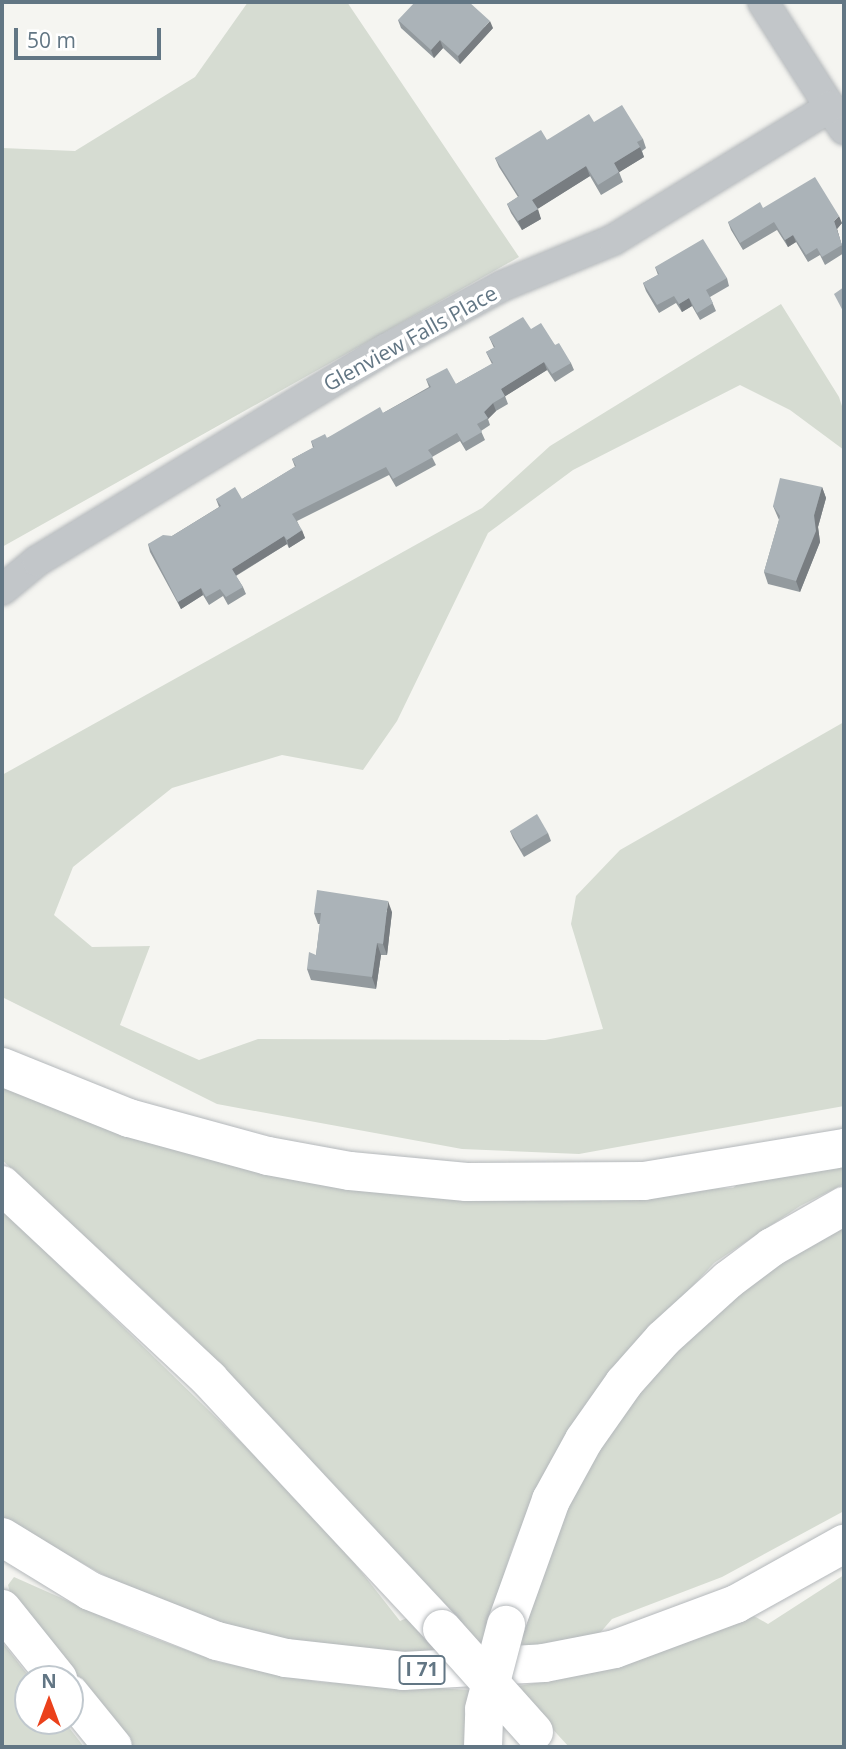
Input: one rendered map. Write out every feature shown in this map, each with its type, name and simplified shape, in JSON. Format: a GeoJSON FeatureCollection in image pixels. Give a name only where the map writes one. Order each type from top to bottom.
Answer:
{"type":"FeatureCollection","features":[{"type":"Feature","properties":{"kind":"highway"},"geometry":{"type":"LineString","coordinates":[[2,1067],[129,1118],[197,1139],[350,1171],[427,1179],[553,1185],[644,1181],[844,1148]]}},
{"type":"Feature","properties":{"kind":"highway"},"geometry":{"type":"LineString","coordinates":[[2,1185],[209,1379],[442,1629],[540,1740]]}},
{"type":"Feature","properties":{"kind":"highway"},"geometry":{"type":"LineString","coordinates":[[483,1747],[484,1709],[506,1625],[551,1500],[584,1440],[624,1383],[663,1339],[727,1280],[772,1247],[844,1206]]}},
{"type":"Feature","properties":{"kind":"highway","name":"I 71"},"geometry":{"type":"LineString","coordinates":[[2,1537],[90,1591],[217,1641],[286,1658],[403,1671],[544,1663],[615,1649],[736,1604],[844,1544]]}},
{"type":"Feature","properties":{"kind":"highway"},"geometry":{"type":"LineString","coordinates":[[2,1609],[47,1665]]}},
{"type":"Feature","properties":{"kind":"highway"},"geometry":{"type":"LineString","coordinates":[[84,1711],[113,1747]]}},
{"type":"Feature","properties":{"kind":"street"},"geometry":{"type":"LineString","coordinates":[[763,2],[796,47],[837,118]]}},
{"type":"Feature","properties":{"kind":"street","name":"Glenview Falls Place"},"geometry":{"type":"LineString","coordinates":[[2,590],[37,561],[386,349],[502,286],[613,240],[837,118]]}},
{"type":"Feature","properties":{"kind":"shaded area"},"geometry":{"type":"Polygon","coordinates":[[[248,2],[347,2],[519,257],[2,547],[2,148],[75,151],[195,77],[248,2]]]}},
{"type":"Feature","properties":{"kind":"shaded area"},"geometry":{"type":"Polygon","coordinates":[[[781,304],[839,397],[844,412],[844,450],[790,410],[740,385],[573,470],[488,533],[397,721],[363,770],[282,755],[172,788],[73,867],[54,915],[92,947],[150,946],[120,1025],[199,1060],[258,1039],[545,1040],[603,1029],[571,924],[576,896],[620,850],[844,722],[844,1106],[579,1154],[462,1149],[217,1104],[2,997],[2,775],[482,508],[550,446],[781,304]]]}},
{"type":"Feature","properties":{"kind":"shaded area"},"geometry":{"type":"Polygon","coordinates":[[[2,1083],[117,1128],[703,1189],[733,1188],[740,1182],[844,1167],[844,1184],[800,1206],[714,1263],[618,1366],[540,1484],[512,1549],[481,1648],[284,1431],[185,1329],[2,1160],[2,1083]]]}},
{"type":"Feature","properties":{"kind":"shaded area"},"geometry":{"type":"Polygon","coordinates":[[[2,1209],[319,1518],[400,1621],[407,1618],[444,1658],[265,1639],[123,1586],[2,1518],[2,1209]]]}},
{"type":"Feature","properties":{"kind":"shaded area"},"geometry":{"type":"Polygon","coordinates":[[[844,1220],[844,1511],[722,1577],[612,1619],[599,1634],[516,1648],[544,1551],[596,1443],[704,1316],[844,1220]]]}},
{"type":"Feature","properties":{"kind":"shaded area"},"geometry":{"type":"Polygon","coordinates":[[[844,1575],[844,1747],[569,1747],[514,1687],[604,1670],[754,1616],[768,1624],[844,1575]]]}},
{"type":"Feature","properties":{"kind":"shaded area"},"geometry":{"type":"Polygon","coordinates":[[[14,1577],[140,1633],[218,1662],[319,1682],[471,1690],[465,1747],[128,1747],[84,1689],[84,1665],[66,1665],[10,1592],[8,1585],[14,1577]]]}},
{"type":"Feature","properties":{"kind":"shaded area"},"geometry":{"type":"Polygon","coordinates":[[[2,1642],[20,1665],[14,1665],[14,1735],[75,1735],[84,1747],[2,1747],[2,1642]]]}},
{"type":"Feature","properties":{"kind":"building"},"geometry":{"type":"Polygon","coordinates":[[[415,2],[469,2],[490,21],[458,56],[440,40],[431,50],[398,20],[415,2]]]}},
{"type":"Feature","properties":{"kind":"building"},"geometry":{"type":"Polygon","coordinates":[[[622,105],[643,139],[637,142],[640,147],[614,163],[619,172],[598,185],[586,166],[532,200],[538,209],[518,221],[507,204],[519,196],[495,158],[541,130],[547,140],[589,114],[594,122],[622,105]]]}},
{"type":"Feature","properties":{"kind":"building"},"geometry":{"type":"Polygon","coordinates":[[[815,177],[839,216],[834,221],[842,245],[822,257],[817,248],[806,255],[793,235],[785,240],[774,222],[740,243],[728,222],[760,202],[763,208],[815,177]]]}},
{"type":"Feature","properties":{"kind":"building"},"geometry":{"type":"Polygon","coordinates":[[[703,239],[727,278],[706,290],[713,303],[697,313],[689,298],[679,304],[674,296],[657,305],[643,283],[659,274],[655,267],[703,239]]]}},
{"type":"Feature","properties":{"kind":"building"},"geometry":{"type":"Polygon","coordinates":[[[844,287],[844,313],[834,294],[844,287]]]}},
{"type":"Feature","properties":{"kind":"building"},"geometry":{"type":"Polygon","coordinates":[[[523,317],[531,329],[541,323],[555,345],[559,343],[571,363],[552,374],[544,362],[501,389],[505,396],[484,412],[488,418],[477,424],[482,432],[463,443],[457,433],[428,450],[433,457],[393,479],[386,467],[292,514],[302,530],[287,540],[284,536],[232,569],[243,587],[226,597],[220,589],[206,597],[201,588],[178,602],[148,544],[163,535],[172,536],[221,506],[216,499],[235,487],[242,499],[296,466],[292,459],[314,447],[311,441],[325,434],[327,438],[380,407],[383,413],[431,387],[426,379],[447,368],[456,384],[493,363],[486,352],[495,347],[489,337],[523,317]]]}},
{"type":"Feature","properties":{"kind":"building"},"geometry":{"type":"Polygon","coordinates":[[[780,478],[822,487],[814,515],[816,531],[796,581],[764,572],[780,516],[773,506],[780,478]]]}},
{"type":"Feature","properties":{"kind":"building"},"geometry":{"type":"Polygon","coordinates":[[[537,814],[548,833],[521,849],[510,831],[537,814]]]}},
{"type":"Feature","properties":{"kind":"building"},"geometry":{"type":"Polygon","coordinates":[[[317,890],[388,901],[383,944],[377,943],[372,977],[307,969],[309,952],[316,955],[321,913],[314,913],[317,890]]]}}]}
